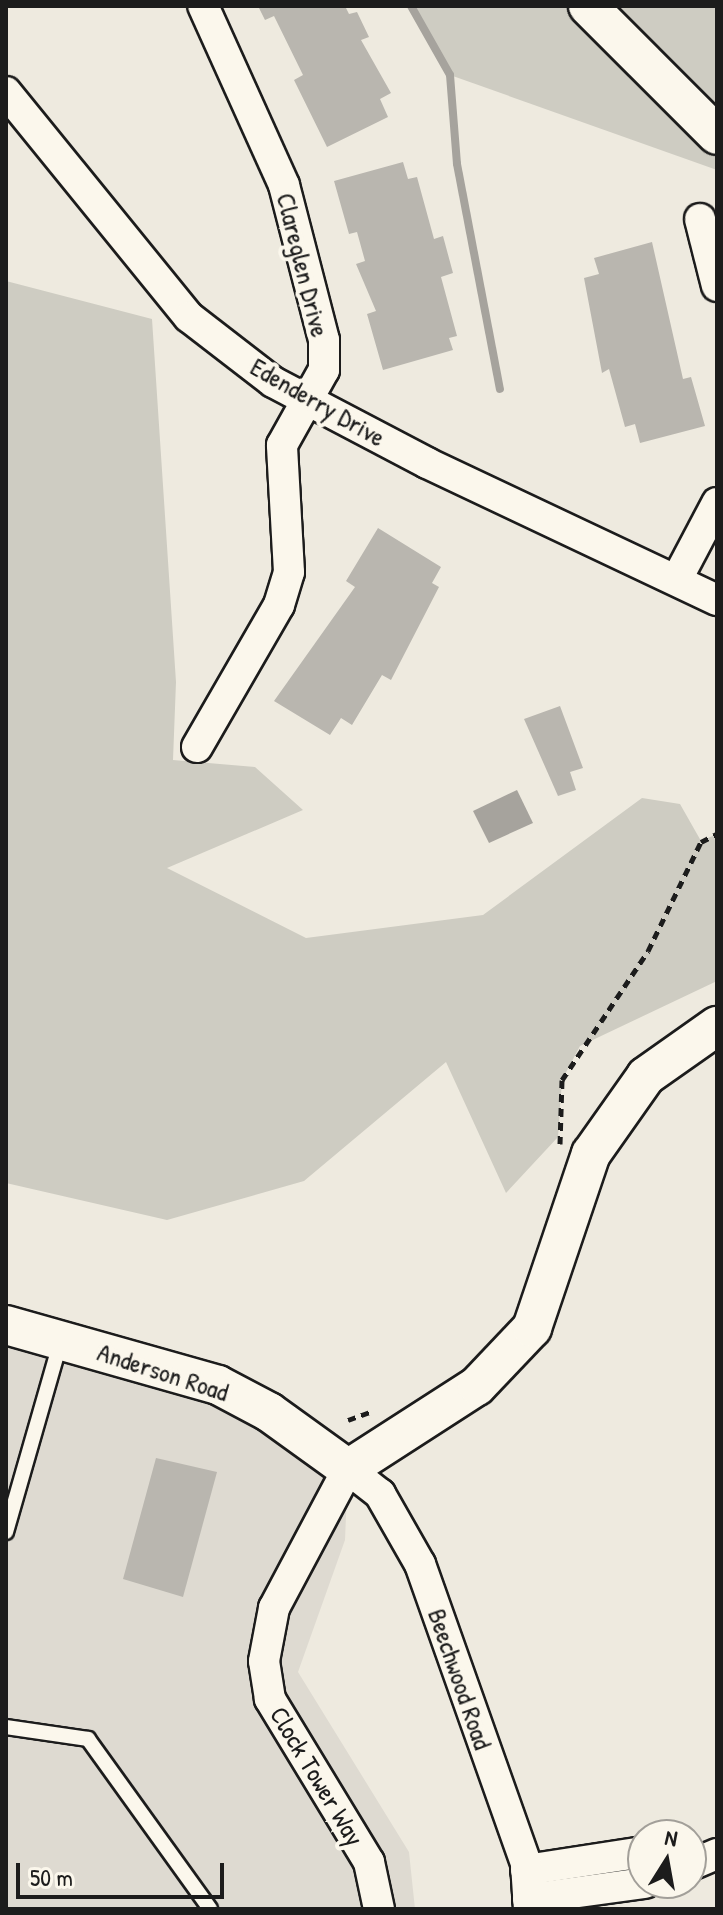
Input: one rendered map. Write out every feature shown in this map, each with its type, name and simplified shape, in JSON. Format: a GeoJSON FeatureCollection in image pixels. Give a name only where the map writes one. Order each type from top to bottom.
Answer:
{"type":"FeatureCollection","features":[{"type":"Feature","properties":{"kind":"street","name":"Clareglen Drive"},"geometry":{"type":"LineString","coordinates":[[197,747],[279,605],[289,572],[282,445],[310,402],[324,370],[324,340],[305,259],[262,131],[203,6]]}},
{"type":"Feature","properties":{"kind":"street"},"geometry":{"type":"LineString","coordinates":[[588,6],[717,135]]}},
{"type":"Feature","properties":{"kind":"street","name":"Edenderry Drive"},"geometry":{"type":"LineString","coordinates":[[6,92],[189,317],[273,382],[717,600]]}},
{"type":"Feature","properties":{"kind":"street"},"geometry":{"type":"LineString","coordinates":[[700,219],[717,286]]}},
{"type":"Feature","properties":{"kind":"street"},"geometry":{"type":"LineString","coordinates":[[677,579],[717,503]]}},
{"type":"Feature","properties":{"kind":"street"},"geometry":{"type":"LineString","coordinates":[[348,1469],[477,1386],[532,1328],[591,1154],[646,1076],[717,1026]]}},
{"type":"Feature","properties":{"kind":"street","name":"Anderson Road"},"geometry":{"type":"LineString","coordinates":[[6,1325],[218,1385],[269,1412],[348,1469]]}},
{"type":"Feature","properties":{"kind":"street","name":"Beechwood Road"},"geometry":{"type":"LineString","coordinates":[[348,1469],[380,1494],[420,1564],[528,1893]]}},
{"type":"Feature","properties":{"kind":"street","name":"Clock Tower Way"},"geometry":{"type":"LineString","coordinates":[[348,1469],[274,1608],[264,1661],[270,1699],[369,1862],[379,1909]]}},
{"type":"Feature","properties":{"kind":"street"},"geometry":{"type":"LineString","coordinates":[[528,1893],[627,1858]]}},
{"type":"Feature","properties":{"kind":"street"},"geometry":{"type":"LineString","coordinates":[[528,1893],[627,1885]]}},
{"type":"Feature","properties":{"kind":"lane"},"geometry":{"type":"LineString","coordinates":[[6,1532],[61,1340]]}},
{"type":"Feature","properties":{"kind":"lane"},"geometry":{"type":"LineString","coordinates":[[6,1727],[88,1739],[210,1909]]}},
{"type":"Feature","properties":{"kind":"path"},"geometry":{"type":"LineString","coordinates":[[563,1157],[562,1080],[648,951],[701,842],[717,834]]}},
{"type":"Feature","properties":{"kind":"shaded area"},"geometry":{"type":"Polygon","coordinates":[[[411,6],[717,6],[717,170],[450,75],[411,6]]]}},
{"type":"Feature","properties":{"kind":"shaded area"},"geometry":{"type":"Polygon","coordinates":[[[6,281],[152,319],[176,682],[173,760],[255,767],[303,810],[167,868],[306,938],[483,915],[642,798],[680,804],[701,841],[717,834],[717,981],[580,1046],[562,1080],[558,1137],[506,1193],[446,1062],[304,1181],[167,1220],[6,1183],[6,281]]]}},
{"type":"Feature","properties":{"kind":"shaded area"},"geometry":{"type":"Polygon","coordinates":[[[517,790],[533,823],[489,843],[473,811],[517,790]]]}},
{"type":"Feature","properties":{"kind":"shaded area"},"geometry":{"type":"Polygon","coordinates":[[[6,1325],[218,1385],[348,1469],[345,1540],[298,1672],[409,1852],[415,1909],[6,1909],[6,1325]]]}},
{"type":"Feature","properties":{"kind":"building"},"geometry":{"type":"Polygon","coordinates":[[[258,6],[345,6],[349,14],[357,12],[369,37],[361,40],[391,93],[380,99],[388,117],[327,147],[294,80],[303,75],[274,16],[265,20],[258,6]]]}},
{"type":"Feature","properties":{"kind":"building"},"geometry":{"type":"Polygon","coordinates":[[[403,162],[408,179],[417,177],[434,239],[443,236],[453,273],[441,277],[457,336],[449,338],[453,350],[383,370],[367,314],[376,311],[356,264],[365,261],[357,232],[349,234],[334,181],[403,162]]]}},
{"type":"Feature","properties":{"kind":"building"},"geometry":{"type":"Polygon","coordinates":[[[652,242],[683,379],[691,377],[705,426],[640,443],[635,424],[625,427],[609,369],[602,373],[584,278],[599,274],[594,258],[652,242]]]}},
{"type":"Feature","properties":{"kind":"building"},"geometry":{"type":"Polygon","coordinates":[[[378,528],[441,567],[432,583],[439,587],[391,680],[382,675],[352,725],[341,718],[330,735],[274,701],[355,587],[346,581],[378,528]]]}},
{"type":"Feature","properties":{"kind":"building"},"geometry":{"type":"Polygon","coordinates":[[[560,706],[583,768],[570,772],[576,790],[558,796],[524,719],[560,706]]]}},
{"type":"Feature","properties":{"kind":"building"},"geometry":{"type":"Polygon","coordinates":[[[156,1458],[217,1472],[183,1597],[123,1579],[156,1458]]]}},
{"type":"Feature","properties":{"kind":"waterway"},"geometry":{"type":"LineString","coordinates":[[411,6],[450,75],[457,164],[500,389]]}}]}
